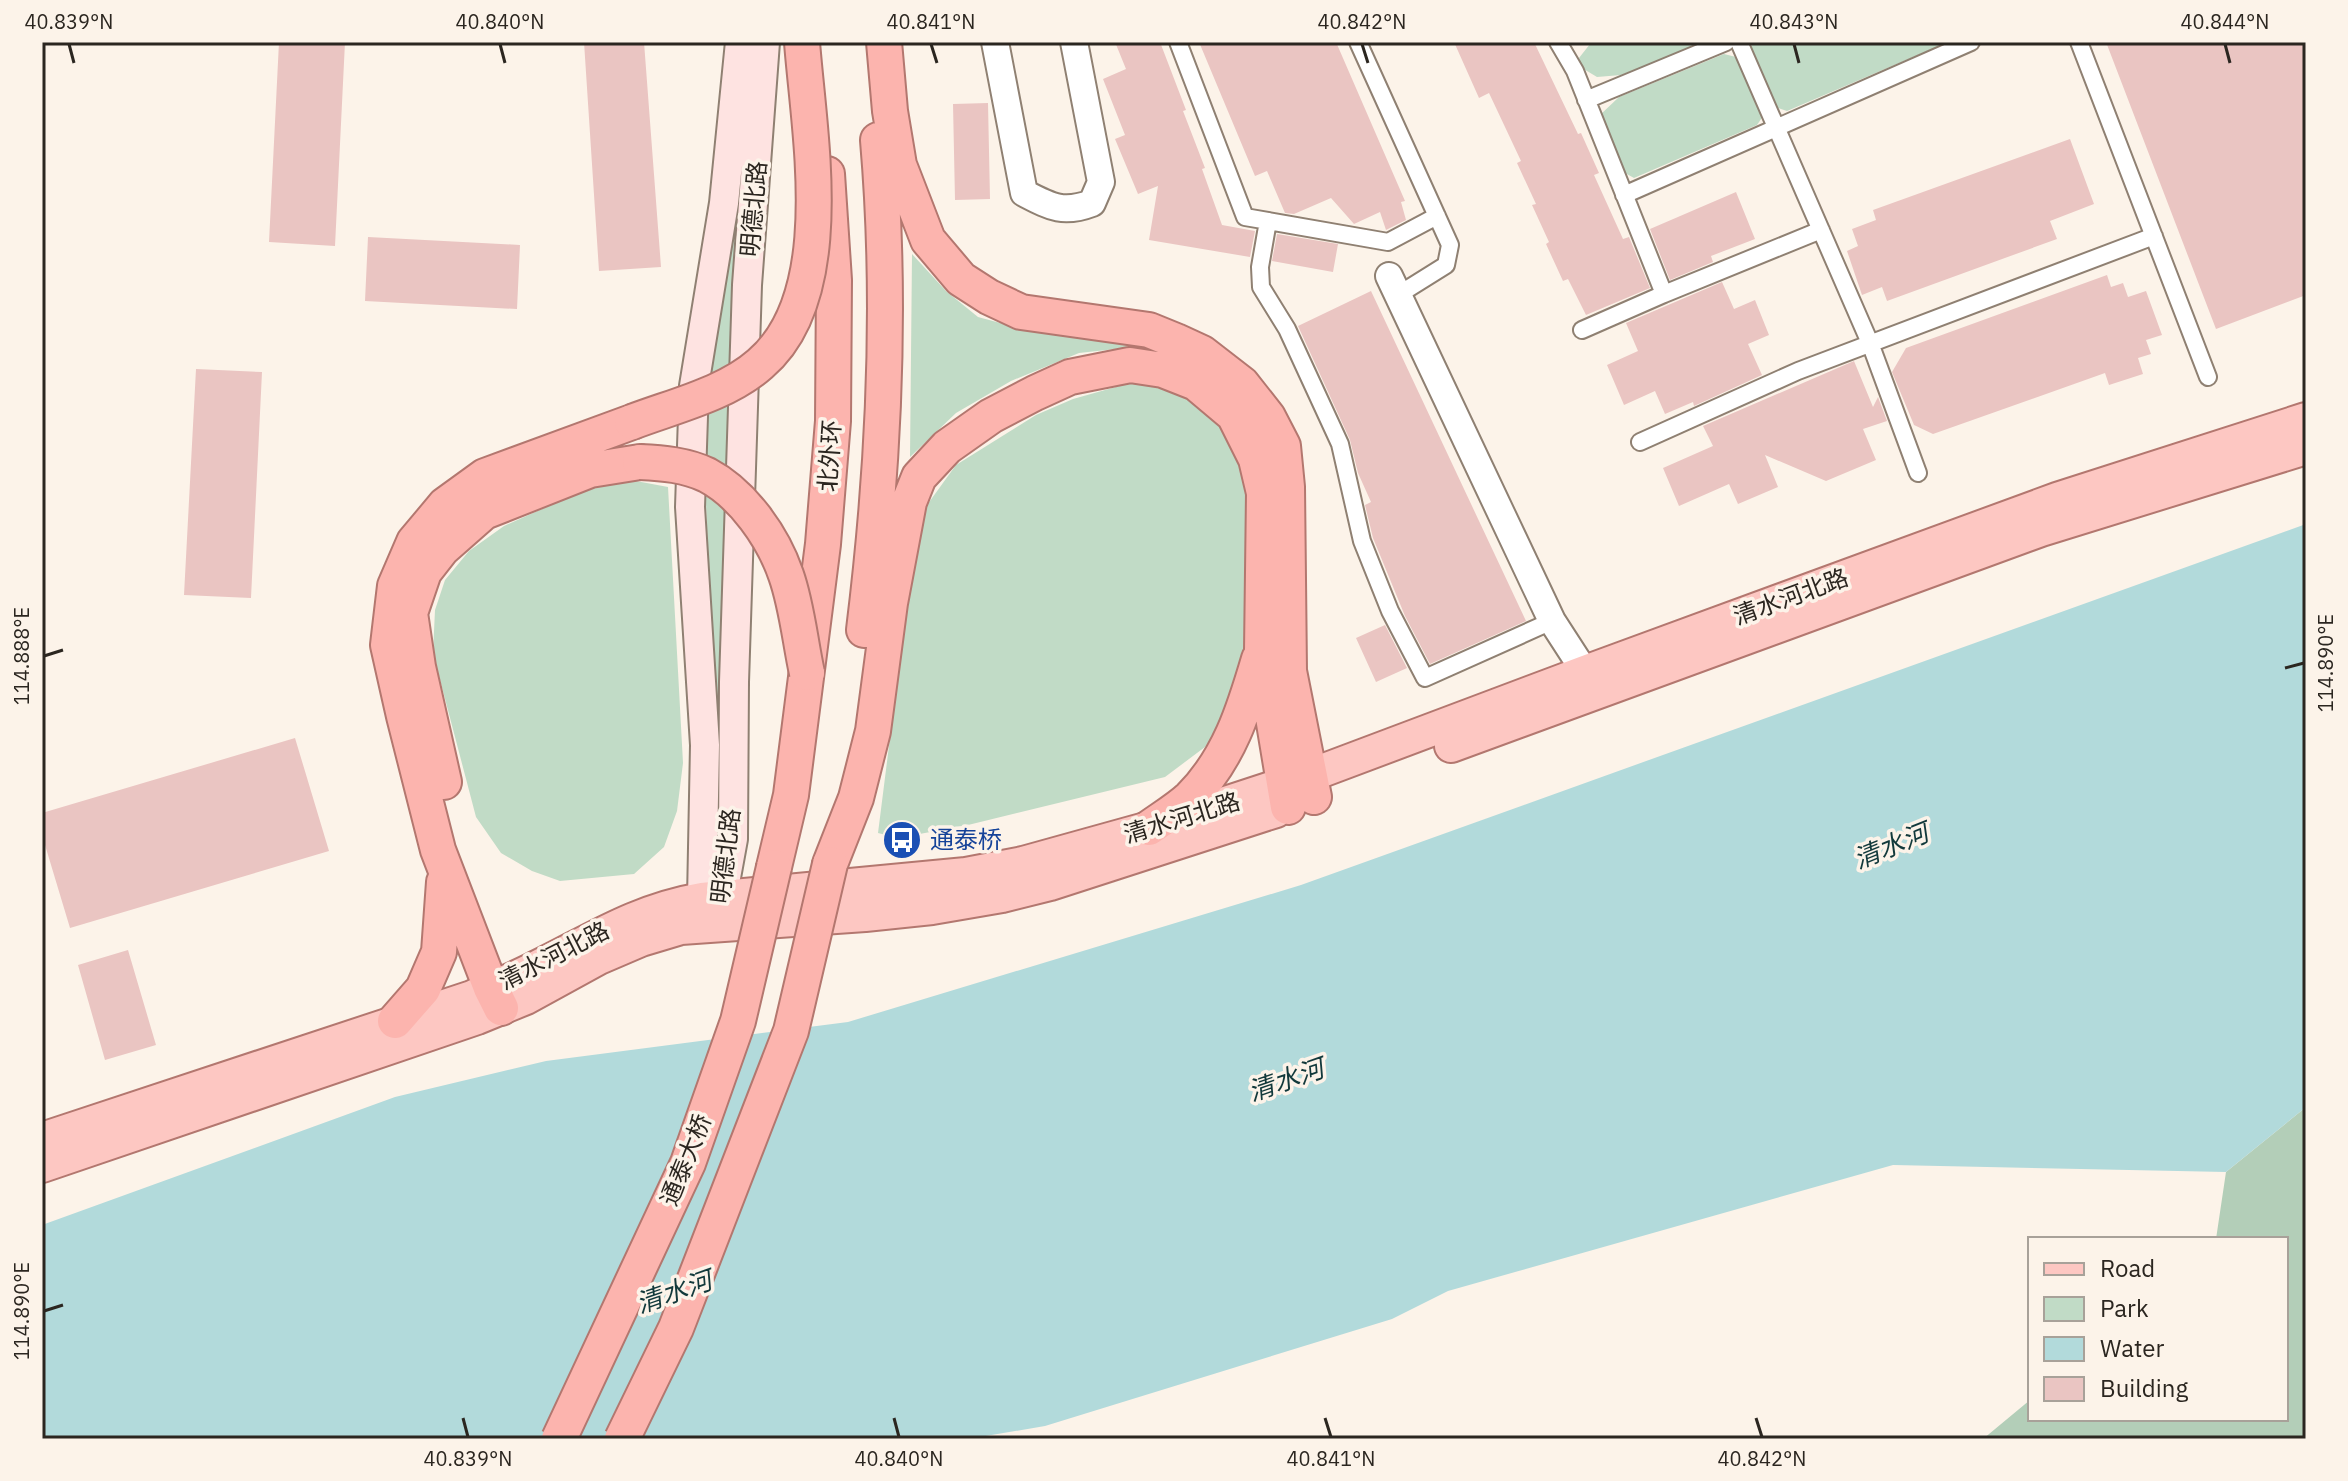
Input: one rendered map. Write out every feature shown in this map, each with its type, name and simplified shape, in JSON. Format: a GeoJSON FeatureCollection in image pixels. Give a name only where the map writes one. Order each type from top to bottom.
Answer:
{"type":"FeatureCollection","features":[{"type":"Feature","properties":{"kind":"highway"},"geometry":{"type":"LineString","coordinates":[[395,1021],[423,989],[439,952],[445,886],[388,645],[395,586],[414,542],[445,505],[485,476],[717,391],[759,365],[777,347],[797,311],[812,260],[814,192],[802,42]]}},
{"type":"Feature","properties":{"kind":"highway","name":"北外环"},"geometry":{"type":"LineString","coordinates":[[774,867],[791,795],[823,544],[833,421],[834,280],[817,42]]}},
{"type":"Feature","properties":{"kind":"highway","name":"北外环"},"geometry":{"type":"LineString","coordinates":[[830,864],[874,553],[885,360],[881,174],[870,42]]}},
{"type":"Feature","properties":{"kind":"highway"},"geometry":{"type":"LineString","coordinates":[[884,42],[899,165],[928,240],[961,279],[1021,312],[1149,330],[1202,353],[1242,384],[1268,417],[1283,446],[1287,487],[1289,671],[1299,791]]}},
{"type":"Feature","properties":{"kind":"highway"},"geometry":{"type":"LineString","coordinates":[[622,1439],[676,1328],[791,1031],[830,864],[856,798],[873,731],[890,603],[909,502],[919,477],[947,447],[991,416],[1070,377],[1130,365],[1163,370],[1196,383],[1234,415],[1256,459],[1264,493],[1262,651],[1299,791]]}},
{"type":"Feature","properties":{"kind":"highway"},"geometry":{"type":"LineString","coordinates":[[505,995],[455,833],[418,667],[410,613],[424,572],[442,549],[484,512],[590,470],[640,462],[671,464],[705,474],[728,489],[763,528],[786,575],[807,673]]}},
{"type":"Feature","properties":{"kind":"highway"},"geometry":{"type":"LineString","coordinates":[[1149,828],[1189,799],[1217,765],[1244,711],[1262,651]]}},
{"type":"Feature","properties":{"kind":"highway"},"geometry":{"type":"LineString","coordinates":[[438,850],[505,995]]}},
{"type":"Feature","properties":{"kind":"highway","name":"通泰大桥"},"geometry":{"type":"LineString","coordinates":[[559,1439],[688,1163],[738,1021],[774,867]]}},
{"type":"Feature","properties":{"kind":"main road","name":"明德北路"},"geometry":{"type":"LineString","coordinates":[[714,907],[690,507],[694,386],[724,203],[740,42]]}},
{"type":"Feature","properties":{"kind":"main road","name":"明德北路"},"geometry":{"type":"LineString","coordinates":[[714,907],[733,839],[734,682],[747,285],[765,42]]}},
{"type":"Feature","properties":{"kind":"main road","name":"清水河北路"},"geometry":{"type":"LineString","coordinates":[[42,1166],[505,995],[641,940],[681,928],[714,907],[966,874],[1023,863],[1299,791],[1585,672],[2057,499],[2306,419]]}},
{"type":"Feature","properties":{"kind":"main road","name":"清水河北路"},"geometry":{"type":"LineString","coordinates":[[714,907],[865,915],[932,908],[1050,884],[1299,791],[2041,530],[2306,448]]}},
{"type":"Feature","properties":{"kind":"main road","name":"清水河北路"},"geometry":{"type":"LineString","coordinates":[[42,1139],[395,1021],[505,995]]}},
{"type":"Feature","properties":{"kind":"street"},"geometry":{"type":"LineString","coordinates":[[995,42],[1024,193],[1053,208],[1075,210],[1092,203],[1101,182],[1074,42]]}},
{"type":"Feature","properties":{"kind":"street"},"geometry":{"type":"LineString","coordinates":[[1178,42],[1245,217],[1388,242],[1437,216]]}},
{"type":"Feature","properties":{"kind":"street"},"geometry":{"type":"LineString","coordinates":[[1358,42],[1450,245],[1446,265],[1393,285],[1552,621],[1585,672]]}},
{"type":"Feature","properties":{"kind":"street"},"geometry":{"type":"LineString","coordinates":[[1586,100],[1726,42]]}},
{"type":"Feature","properties":{"kind":"street"},"geometry":{"type":"LineString","coordinates":[[1739,42],[1870,343],[1918,473]]}},
{"type":"Feature","properties":{"kind":"street"},"geometry":{"type":"LineString","coordinates":[[1624,195],[1971,42]]}},
{"type":"Feature","properties":{"kind":"street"},"geometry":{"type":"LineString","coordinates":[[2079,42],[2208,377]]}},
{"type":"Feature","properties":{"kind":"street"},"geometry":{"type":"LineString","coordinates":[[1562,43],[1664,294]]}},
{"type":"Feature","properties":{"kind":"street"},"geometry":{"type":"LineString","coordinates":[[1268,221],[1260,267],[1261,287],[1287,329],[1340,444],[1362,541],[1390,611],[1425,678],[1552,621]]}},
{"type":"Feature","properties":{"kind":"street"},"geometry":{"type":"LineString","coordinates":[[1582,330],[1821,230]]}},
{"type":"Feature","properties":{"kind":"street"},"geometry":{"type":"LineString","coordinates":[[1640,442],[1798,371],[2154,236]]}},
{"type":"Feature","properties":{"kind":"green space"},"geometry":{"type":"Polygon","coordinates":[[[1595,42],[1706,42],[1621,75],[1597,77],[1582,68],[1579,58],[1595,42]]]}},
{"type":"Feature","properties":{"kind":"green space"},"geometry":{"type":"Polygon","coordinates":[[[1752,42],[1948,42],[1787,111],[1778,108],[1751,50],[1752,42]]]}},
{"type":"Feature","properties":{"kind":"green space"},"geometry":{"type":"Polygon","coordinates":[[[1724,54],[1736,57],[1763,116],[1757,125],[1634,178],[1625,173],[1600,115],[1619,97],[1724,54]]]}},
{"type":"Feature","properties":{"kind":"green space"},"geometry":{"type":"Polygon","coordinates":[[[737,215],[741,219],[720,700],[714,701],[703,432],[709,356],[737,215]]]}},
{"type":"Feature","properties":{"kind":"green space"},"geometry":{"type":"Polygon","coordinates":[[[912,254],[946,291],[978,317],[1034,332],[1143,346],[1079,353],[1011,381],[956,413],[910,457],[912,254]]]}},
{"type":"Feature","properties":{"kind":"green space"},"geometry":{"type":"Polygon","coordinates":[[[1130,383],[1168,388],[1204,406],[1226,433],[1240,467],[1250,519],[1248,656],[1237,701],[1209,744],[1165,777],[968,825],[898,838],[878,833],[913,556],[927,505],[956,465],[1036,415],[1073,399],[1130,383]]]}},
{"type":"Feature","properties":{"kind":"green space"},"geometry":{"type":"Polygon","coordinates":[[[636,481],[668,487],[683,763],[677,811],[664,847],[634,874],[560,881],[532,871],[501,853],[476,817],[433,653],[435,610],[445,580],[469,551],[504,526],[591,487],[636,481]]]}},
{"type":"Feature","properties":{"kind":"green space"},"geometry":{"type":"Polygon","coordinates":[[[2306,1107],[2306,1439],[1983,1439],[2028,1402],[2028,1421],[2288,1421],[2288,1237],[2216,1237],[2226,1172],[2306,1107]]]}},
{"type":"Feature","properties":{"kind":"water","name":"清水河"},"geometry":{"type":"Polygon","coordinates":[[[2306,524],[2306,1107],[2226,1172],[1893,1165],[1448,1291],[1392,1319],[1045,1426],[968,1439],[42,1439],[42,1225],[395,1097],[546,1061],[848,1022],[1301,885],[2306,524]]]}},
{"type":"Feature","properties":{"kind":"building"},"geometry":{"type":"Polygon","coordinates":[[[279,42],[345,42],[335,246],[269,242],[279,42]]]}},
{"type":"Feature","properties":{"kind":"building"},"geometry":{"type":"Polygon","coordinates":[[[584,42],[644,42],[661,267],[599,271],[584,42]]]}},
{"type":"Feature","properties":{"kind":"building"},"geometry":{"type":"Polygon","coordinates":[[[1115,42],[1160,42],[1186,110],[1183,111],[1222,225],[1255,231],[1250,257],[1149,240],[1158,186],[1138,194],[1115,139],[1125,135],[1103,79],[1126,69],[1115,42]]]}},
{"type":"Feature","properties":{"kind":"building"},"geometry":{"type":"Polygon","coordinates":[[[1199,42],[1336,42],[1405,201],[1401,202],[1406,220],[1386,230],[1380,212],[1354,224],[1331,198],[1294,214],[1285,213],[1267,171],[1255,176],[1199,42]]]}},
{"type":"Feature","properties":{"kind":"building"},"geometry":{"type":"Polygon","coordinates":[[[1454,42],[1534,42],[1578,134],[1581,133],[1599,173],[1594,175],[1623,239],[1629,237],[1650,288],[1586,315],[1568,279],[1563,281],[1546,244],[1549,242],[1532,205],[1536,204],[1517,163],[1521,161],[1489,93],[1479,98],[1454,42]]]}},
{"type":"Feature","properties":{"kind":"building"},"geometry":{"type":"Polygon","coordinates":[[[2106,42],[2306,42],[2306,295],[2216,329],[2106,42]]]}},
{"type":"Feature","properties":{"kind":"building"},"geometry":{"type":"Polygon","coordinates":[[[988,103],[990,199],[955,200],[953,104],[988,103]]]}},
{"type":"Feature","properties":{"kind":"building"},"geometry":{"type":"Polygon","coordinates":[[[2070,139],[2094,204],[2050,221],[2057,239],[1887,301],[1882,287],[1862,295],[1847,251],[1858,246],[1852,229],[1876,220],[1873,210],[2070,139]]]}},
{"type":"Feature","properties":{"kind":"building"},"geometry":{"type":"Polygon","coordinates":[[[1736,192],[1755,239],[1711,256],[1713,262],[1670,280],[1650,229],[1736,192]]]}},
{"type":"Feature","properties":{"kind":"building"},"geometry":{"type":"Polygon","coordinates":[[[1277,234],[1338,244],[1333,272],[1272,261],[1277,234]]]}},
{"type":"Feature","properties":{"kind":"building"},"geometry":{"type":"Polygon","coordinates":[[[368,237],[520,245],[517,309],[365,301],[368,237]]]}},
{"type":"Feature","properties":{"kind":"building"},"geometry":{"type":"Polygon","coordinates":[[[2107,275],[2111,287],[2123,283],[2128,297],[2146,291],[2162,335],[2146,340],[2151,354],[2138,358],[2143,374],[2109,385],[2105,373],[1933,434],[1914,425],[1892,372],[1906,348],[2107,275]]]}},
{"type":"Feature","properties":{"kind":"building"},"geometry":{"type":"Polygon","coordinates":[[[1722,282],[1734,309],[1755,300],[1769,335],[1748,344],[1762,375],[1694,406],[1693,402],[1665,414],[1655,391],[1624,405],[1607,365],[1638,351],[1626,323],[1722,282]]]}},
{"type":"Feature","properties":{"kind":"building"},"geometry":{"type":"Polygon","coordinates":[[[1371,291],[1526,621],[1430,664],[1405,616],[1373,538],[1365,505],[1371,502],[1358,473],[1350,440],[1298,326],[1371,291]]]}},
{"type":"Feature","properties":{"kind":"building"},"geometry":{"type":"Polygon","coordinates":[[[1854,361],[1873,407],[1878,397],[1887,421],[1863,429],[1876,460],[1826,481],[1765,455],[1778,487],[1738,504],[1729,484],[1679,506],[1663,468],[1713,446],[1703,426],[1854,361]]]}},
{"type":"Feature","properties":{"kind":"building"},"geometry":{"type":"Polygon","coordinates":[[[196,369],[262,372],[251,598],[184,595],[196,369]]]}},
{"type":"Feature","properties":{"kind":"building"},"geometry":{"type":"Polygon","coordinates":[[[1385,625],[1407,668],[1376,682],[1356,638],[1385,625]]]}},
{"type":"Feature","properties":{"kind":"building"},"geometry":{"type":"Polygon","coordinates":[[[295,738],[329,851],[70,928],[42,835],[42,813],[295,738]]]}},
{"type":"Feature","properties":{"kind":"building"},"geometry":{"type":"Polygon","coordinates":[[[128,950],[156,1045],[105,1060],[78,965],[128,950]]]}},
{"type":"Feature","properties":{"kind":"place","name":"通泰桥"},"geometry":{"type":"Point","coordinates":[902,840]}}]}
